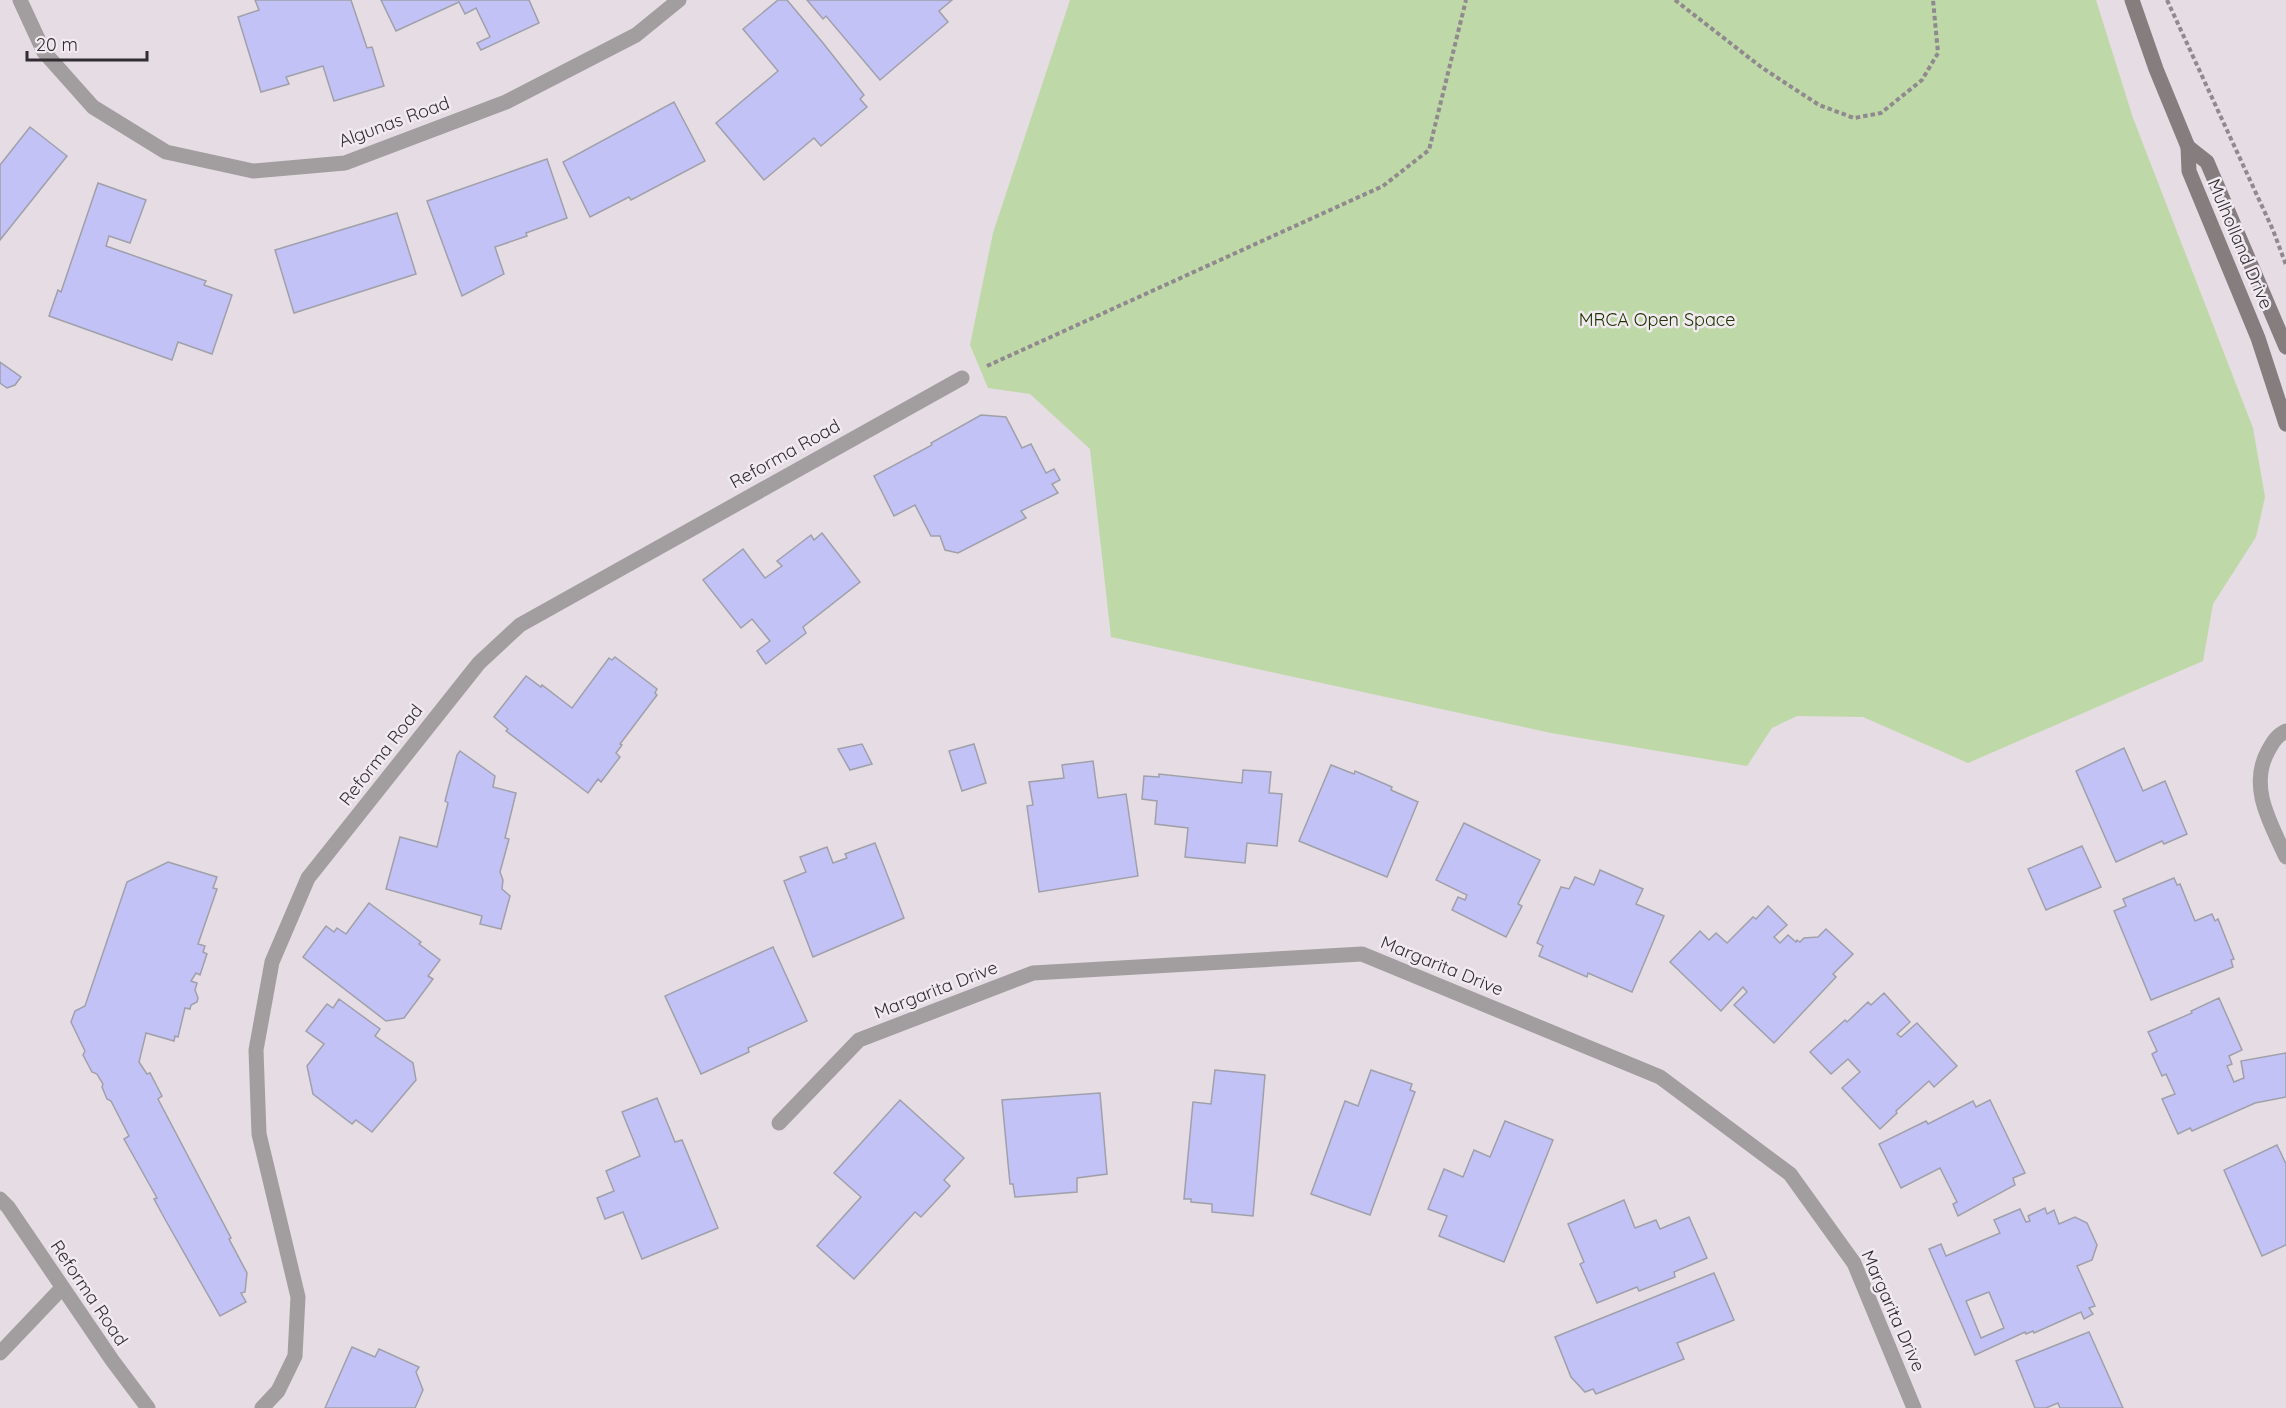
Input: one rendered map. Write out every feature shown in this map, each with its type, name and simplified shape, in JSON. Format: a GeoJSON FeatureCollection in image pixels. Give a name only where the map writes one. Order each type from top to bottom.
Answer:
{"type":"FeatureCollection","features":[{"type":"Feature","properties":{"kind":"main road","name":"Mulholland Drive"},"geometry":{"type":"LineString","coordinates":[[2132,0],[2156,69],[2188,147],[2189,171],[2258,338],[2286,424]]}},
{"type":"Feature","properties":{"kind":"main road","name":"Mulholland Drive"},"geometry":{"type":"LineString","coordinates":[[2188,147],[2207,162],[2286,346]]}},
{"type":"Feature","properties":{"kind":"street","name":"Algunas Road"},"geometry":{"type":"LineString","coordinates":[[20,0],[45,52],[93,107],[166,152],[253,171],[345,163],[506,102],[636,35],[679,0]]}},
{"type":"Feature","properties":{"kind":"street","name":"Reforma Road"},"geometry":{"type":"LineString","coordinates":[[262,1408],[279,1391],[295,1356],[298,1297],[259,1134],[256,1050],[272,962],[308,878],[479,663],[520,625],[962,378]]}},
{"type":"Feature","properties":{"kind":"street"},"geometry":{"type":"LineString","coordinates":[[2286,731],[2277,735],[2262,762],[2259,780],[2263,805],[2286,857]]}},
{"type":"Feature","properties":{"kind":"street","name":"Margarita Drive"},"geometry":{"type":"LineString","coordinates":[[779,1124],[859,1040],[1033,973],[1362,954],[1660,1077],[1790,1174],[1854,1263],[1914,1408]]}},
{"type":"Feature","properties":{"kind":"street","name":"Reforma Road"},"geometry":{"type":"LineString","coordinates":[[0,1199],[8,1207],[62,1288],[148,1408]]}},
{"type":"Feature","properties":{"kind":"street"},"geometry":{"type":"LineString","coordinates":[[0,1353],[62,1288]]}},
{"type":"Feature","properties":{"kind":"path"},"geometry":{"type":"LineString","coordinates":[[962,378],[1383,186],[1429,150],[1466,0]]}},
{"type":"Feature","properties":{"kind":"path"},"geometry":{"type":"LineString","coordinates":[[1675,0],[1761,67],[1819,105],[1854,118],[1881,113],[1922,80],[1938,53],[1933,0]]}},
{"type":"Feature","properties":{"kind":"path"},"geometry":{"type":"LineString","coordinates":[[2167,0],[2273,230],[2286,265]]}},
{"type":"Feature","properties":{"kind":"green space","name":"MRCA Open Space"},"geometry":{"type":"Polygon","coordinates":[[[1070,0],[2096,0],[2133,118],[2253,428],[2265,497],[2256,537],[2213,604],[2203,661],[1968,763],[1863,717],[1797,716],[1772,728],[1747,766],[1551,733],[1111,637],[1090,449],[1030,394],[988,388],[970,345],[993,233],[1070,0]]]}},
{"type":"Feature","properties":{"kind":"building"},"geometry":{"type":"Polygon","coordinates":[[[255,0],[351,0],[367,48],[372,47],[384,86],[334,101],[323,66],[286,77],[289,84],[261,92],[238,17],[259,10],[255,0]]]}},
{"type":"Feature","properties":{"kind":"building"},"geometry":{"type":"Polygon","coordinates":[[[381,0],[529,0],[539,23],[481,50],[477,43],[490,37],[476,8],[465,14],[459,2],[396,31],[381,0]]]}},
{"type":"Feature","properties":{"kind":"building"},"geometry":{"type":"Polygon","coordinates":[[[778,0],[787,0],[823,43],[864,95],[860,99],[867,107],[821,146],[814,138],[764,180],[716,123],[778,71],[743,29],[778,0]]]}},
{"type":"Feature","properties":{"kind":"building"},"geometry":{"type":"Polygon","coordinates":[[[807,0],[952,0],[939,11],[948,22],[880,80],[826,16],[823,19],[807,0]]]}},
{"type":"Feature","properties":{"kind":"building"},"geometry":{"type":"Polygon","coordinates":[[[674,102],[705,161],[631,200],[629,197],[590,217],[563,162],[674,102]]]}},
{"type":"Feature","properties":{"kind":"building"},"geometry":{"type":"Polygon","coordinates":[[[30,127],[67,156],[0,240],[0,165],[30,127]]]}},
{"type":"Feature","properties":{"kind":"building"},"geometry":{"type":"Polygon","coordinates":[[[547,159],[567,218],[495,247],[504,274],[462,296],[427,201],[547,159]]]}},
{"type":"Feature","properties":{"kind":"building"},"geometry":{"type":"Polygon","coordinates":[[[98,183],[146,200],[130,243],[109,236],[106,246],[206,281],[204,285],[232,295],[212,354],[178,342],[172,360],[49,316],[58,290],[61,292],[98,183]]]}},
{"type":"Feature","properties":{"kind":"building"},"geometry":{"type":"Polygon","coordinates":[[[397,213],[416,274],[294,313],[275,250],[397,213]]]}},
{"type":"Feature","properties":{"kind":"building"},"geometry":{"type":"Polygon","coordinates":[[[0,362],[21,377],[15,385],[7,388],[0,383],[0,362]]]}},
{"type":"Feature","properties":{"kind":"building"},"geometry":{"type":"Polygon","coordinates":[[[981,415],[1006,417],[1022,448],[1031,444],[1046,473],[1054,469],[1060,480],[1052,484],[1058,493],[1021,511],[1026,518],[958,553],[945,550],[940,536],[931,536],[915,505],[894,516],[874,476],[981,415]]]}},
{"type":"Feature","properties":{"kind":"building"},"geometry":{"type":"Polygon","coordinates":[[[822,533],[860,582],[803,627],[806,633],[766,664],[757,651],[770,641],[752,619],[741,628],[703,580],[743,549],[765,578],[782,566],[777,561],[811,535],[814,540],[822,533]]]}},
{"type":"Feature","properties":{"kind":"building"},"geometry":{"type":"Polygon","coordinates":[[[615,657],[657,689],[655,693],[657,695],[620,744],[622,745],[616,753],[620,757],[601,782],[598,779],[588,793],[506,731],[508,729],[494,717],[526,676],[572,708],[609,658],[612,660],[615,657]]]}},
{"type":"Feature","properties":{"kind":"building"},"geometry":{"type":"Polygon","coordinates":[[[862,744],[872,764],[850,770],[838,749],[862,744]]]}},
{"type":"Feature","properties":{"kind":"building"},"geometry":{"type":"Polygon","coordinates":[[[974,744],[986,783],[962,791],[949,751],[974,744]]]}},
{"type":"Feature","properties":{"kind":"building"},"geometry":{"type":"Polygon","coordinates":[[[2124,748],[2143,791],[2165,781],[2187,834],[2164,844],[2162,841],[2116,862],[2076,771],[2124,748]]]}},
{"type":"Feature","properties":{"kind":"building"},"geometry":{"type":"Polygon","coordinates":[[[460,751],[495,776],[493,787],[516,793],[505,838],[509,839],[500,872],[503,880],[502,889],[510,896],[501,929],[480,924],[482,916],[386,889],[400,837],[437,847],[448,803],[445,801],[460,751]]]}},
{"type":"Feature","properties":{"kind":"building"},"geometry":{"type":"Polygon","coordinates":[[[1093,761],[1098,798],[1126,794],[1138,876],[1039,892],[1027,806],[1033,805],[1029,782],[1064,778],[1062,765],[1093,761]]]}},
{"type":"Feature","properties":{"kind":"building"},"geometry":{"type":"Polygon","coordinates":[[[1331,765],[1354,774],[1355,771],[1392,787],[1391,790],[1418,802],[1387,877],[1299,841],[1331,765]]]}},
{"type":"Feature","properties":{"kind":"building"},"geometry":{"type":"Polygon","coordinates":[[[1243,770],[1271,772],[1269,793],[1282,794],[1277,846],[1247,843],[1245,863],[1185,857],[1188,828],[1155,824],[1157,801],[1142,799],[1144,776],[1159,777],[1159,774],[1242,783],[1243,770]]]}},
{"type":"Feature","properties":{"kind":"building"},"geometry":{"type":"Polygon","coordinates":[[[1464,823],[1540,860],[1518,904],[1522,906],[1506,937],[1452,910],[1458,897],[1465,900],[1467,895],[1436,880],[1464,823]]]}},
{"type":"Feature","properties":{"kind":"building"},"geometry":{"type":"Polygon","coordinates":[[[875,843],[904,918],[813,957],[784,881],[806,872],[800,857],[827,847],[833,863],[847,858],[845,854],[875,843]]]}},
{"type":"Feature","properties":{"kind":"building"},"geometry":{"type":"Polygon","coordinates":[[[2082,846],[2101,887],[2046,910],[2028,869],[2082,846]]]}},
{"type":"Feature","properties":{"kind":"building"},"geometry":{"type":"Polygon","coordinates":[[[168,862],[217,877],[213,888],[217,889],[198,944],[205,946],[203,952],[207,954],[200,975],[196,973],[191,981],[197,983],[195,990],[197,1002],[191,1005],[190,1009],[185,1008],[178,1037],[175,1036],[174,1041],[146,1033],[139,1062],[147,1074],[150,1073],[162,1096],[158,1099],[247,1273],[245,1292],[241,1293],[246,1302],[220,1316],[154,1199],[157,1198],[124,1139],[129,1136],[111,1101],[107,1099],[103,1084],[97,1074],[92,1072],[83,1055],[85,1051],[71,1022],[75,1011],[85,1006],[127,882],[168,862]]]}},
{"type":"Feature","properties":{"kind":"building"},"geometry":{"type":"Polygon","coordinates":[[[1600,870],[1643,889],[1636,904],[1664,916],[1632,992],[1588,973],[1587,977],[1539,956],[1543,946],[1537,943],[1561,887],[1569,889],[1575,877],[1594,885],[1600,870]]]}},
{"type":"Feature","properties":{"kind":"building"},"geometry":{"type":"Polygon","coordinates":[[[2174,878],[2177,885],[2180,884],[2195,921],[2212,914],[2215,921],[2218,919],[2234,959],[2231,960],[2233,967],[2151,1000],[2114,911],[2126,906],[2123,899],[2174,878]]]}},
{"type":"Feature","properties":{"kind":"building"},"geometry":{"type":"Polygon","coordinates":[[[369,903],[421,942],[419,944],[440,960],[428,976],[433,979],[404,1018],[386,1021],[303,957],[326,926],[334,932],[337,928],[346,934],[369,903]]]}},
{"type":"Feature","properties":{"kind":"building"},"geometry":{"type":"Polygon","coordinates":[[[1768,906],[1787,925],[1774,937],[1780,943],[1788,935],[1796,942],[1804,938],[1818,937],[1826,929],[1853,954],[1833,974],[1836,977],[1774,1043],[1734,1005],[1747,992],[1743,987],[1721,1011],[1670,962],[1700,931],[1709,940],[1716,933],[1727,943],[1753,917],[1756,919],[1768,906]]]}},
{"type":"Feature","properties":{"kind":"building"},"geometry":{"type":"Polygon","coordinates":[[[773,947],[807,1021],[748,1048],[749,1052],[701,1074],[665,996],[773,947]]]}},
{"type":"Feature","properties":{"kind":"building"},"geometry":{"type":"Polygon","coordinates":[[[1884,993],[1910,1022],[1897,1034],[1901,1037],[1917,1023],[1957,1066],[1934,1087],[1929,1081],[1880,1129],[1842,1088],[1860,1072],[1848,1059],[1831,1074],[1810,1052],[1845,1020],[1847,1022],[1868,1002],[1871,1005],[1884,993]]]}},
{"type":"Feature","properties":{"kind":"building"},"geometry":{"type":"Polygon","coordinates":[[[2219,998],[2242,1050],[2229,1056],[2232,1064],[2227,1066],[2234,1082],[2244,1078],[2241,1061],[2286,1053],[2286,1097],[2255,1103],[2192,1131],[2190,1128],[2178,1134],[2162,1099],[2175,1094],[2166,1074],[2162,1076],[2152,1054],[2157,1051],[2148,1032],[2192,1013],[2191,1011],[2219,998]]]}},
{"type":"Feature","properties":{"kind":"building"},"geometry":{"type":"Polygon","coordinates":[[[339,999],[380,1029],[375,1036],[413,1063],[416,1080],[372,1132],[356,1120],[352,1124],[313,1094],[307,1066],[324,1044],[306,1031],[327,1004],[333,1008],[339,999]]]}},
{"type":"Feature","properties":{"kind":"building"},"geometry":{"type":"Polygon","coordinates":[[[1215,1070],[1265,1075],[1253,1216],[1212,1212],[1212,1204],[1184,1199],[1193,1102],[1211,1104],[1215,1070]]]}},
{"type":"Feature","properties":{"kind":"building"},"geometry":{"type":"Polygon","coordinates":[[[1371,1070],[1412,1084],[1410,1090],[1415,1092],[1370,1215],[1311,1194],[1345,1101],[1358,1106],[1371,1070]]]}},
{"type":"Feature","properties":{"kind":"building"},"geometry":{"type":"Polygon","coordinates":[[[1100,1093],[1107,1174],[1077,1178],[1077,1192],[1015,1197],[1013,1184],[1010,1184],[1002,1100],[1100,1093]]]}},
{"type":"Feature","properties":{"kind":"building"},"geometry":{"type":"Polygon","coordinates":[[[657,1098],[675,1142],[682,1140],[718,1228],[642,1259],[623,1212],[605,1219],[597,1198],[614,1191],[606,1171],[640,1156],[622,1112],[657,1098]]]}},
{"type":"Feature","properties":{"kind":"building"},"geometry":{"type":"Polygon","coordinates":[[[900,1100],[964,1158],[944,1180],[950,1186],[921,1217],[915,1212],[854,1279],[817,1246],[861,1197],[834,1173],[900,1100]]]}},
{"type":"Feature","properties":{"kind":"building"},"geometry":{"type":"Polygon","coordinates":[[[1990,1100],[2025,1173],[2013,1178],[2015,1185],[1958,1216],[1953,1204],[1957,1202],[1940,1168],[1901,1188],[1879,1144],[1926,1121],[1928,1124],[1973,1101],[1976,1107],[1990,1100]]]}},
{"type":"Feature","properties":{"kind":"building"},"geometry":{"type":"Polygon","coordinates":[[[1505,1121],[1553,1140],[1504,1262],[1439,1236],[1447,1216],[1428,1209],[1444,1169],[1463,1177],[1474,1150],[1490,1157],[1505,1121]]]}},
{"type":"Feature","properties":{"kind":"building"},"geometry":{"type":"Polygon","coordinates":[[[2277,1145],[2286,1164],[2286,1245],[2262,1256],[2224,1170],[2277,1145]]]}},
{"type":"Feature","properties":{"kind":"building"},"geometry":{"type":"Polygon","coordinates":[[[1624,1200],[1635,1228],[1656,1220],[1660,1229],[1689,1217],[1707,1258],[1674,1272],[1675,1277],[1639,1291],[1637,1287],[1597,1303],[1580,1264],[1584,1262],[1568,1224],[1624,1200]]]}},
{"type":"Feature","properties":{"kind":"building"},"geometry":{"type":"Polygon","coordinates":[[[2045,1208],[2047,1214],[2054,1210],[2059,1224],[2075,1217],[2087,1223],[2097,1245],[2092,1260],[2077,1266],[2095,1306],[2089,1308],[2093,1314],[2084,1319],[2081,1312],[2034,1333],[2033,1331],[2026,1334],[2025,1332],[1975,1355],[1929,1249],[1941,1244],[1946,1256],[2000,1233],[1994,1220],[2020,1209],[2026,1222],[2030,1221],[2028,1216],[2045,1208]],[[1989,1292],[1966,1301],[1981,1338],[2004,1328],[1989,1292]]]}},
{"type":"Feature","properties":{"kind":"building"},"geometry":{"type":"Polygon","coordinates":[[[1714,1273],[1734,1320],[1677,1343],[1684,1359],[1596,1394],[1593,1389],[1585,1392],[1571,1377],[1555,1337],[1714,1273]]]}},
{"type":"Feature","properties":{"kind":"building"},"geometry":{"type":"Polygon","coordinates":[[[2089,1332],[2123,1408],[2060,1408],[2058,1403],[2046,1408],[2035,1408],[2016,1361],[2089,1332]]]}},
{"type":"Feature","properties":{"kind":"building"},"geometry":{"type":"Polygon","coordinates":[[[352,1347],[375,1357],[379,1349],[419,1367],[416,1372],[423,1390],[415,1408],[325,1408],[352,1347]]]}}]}
